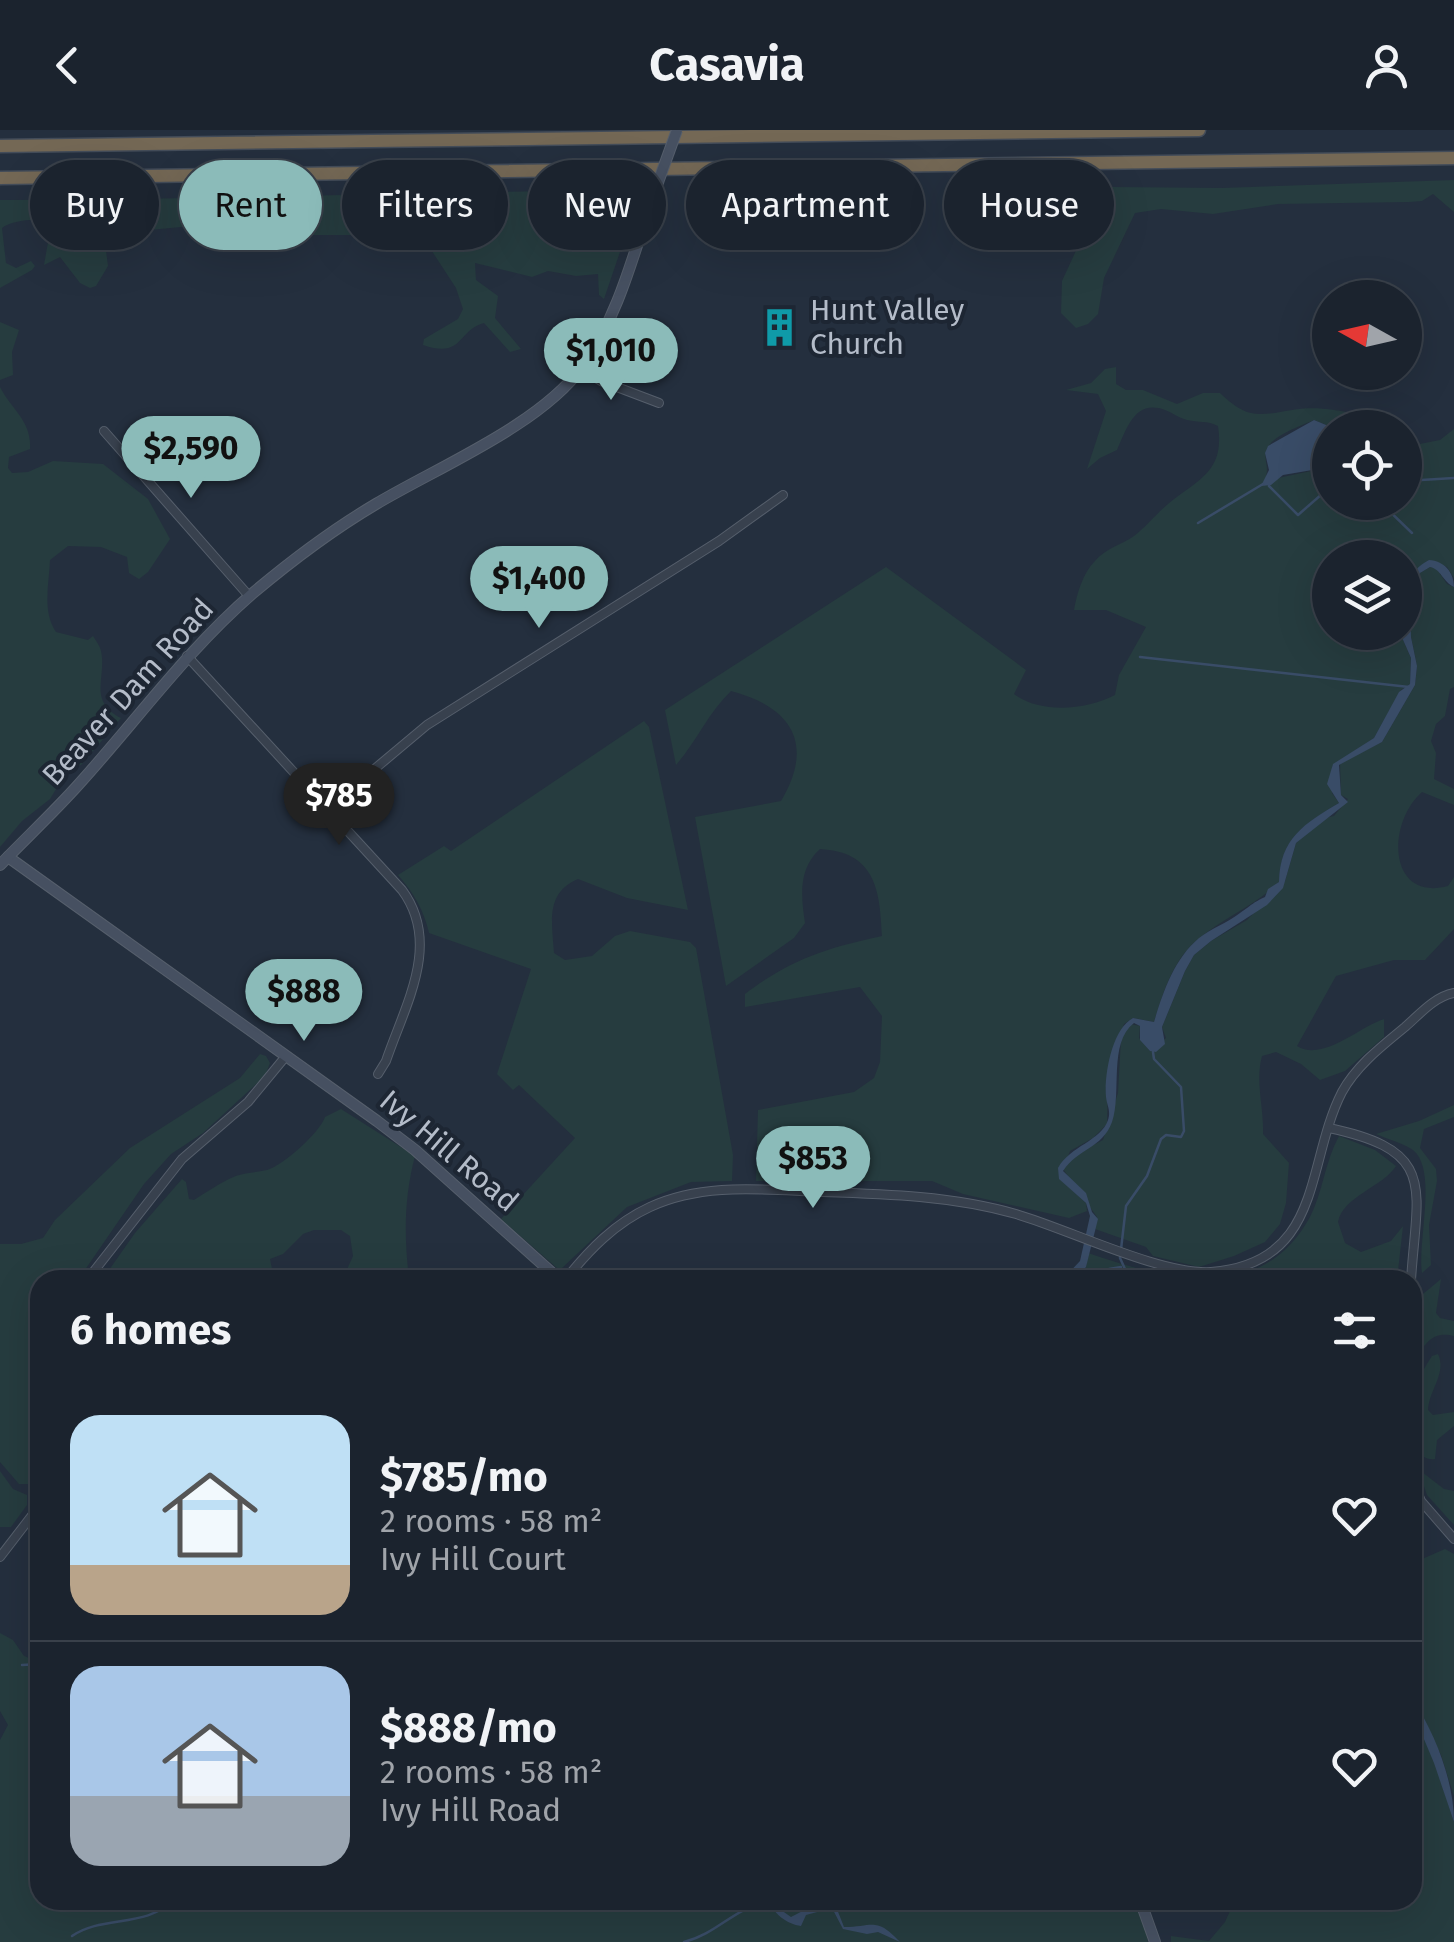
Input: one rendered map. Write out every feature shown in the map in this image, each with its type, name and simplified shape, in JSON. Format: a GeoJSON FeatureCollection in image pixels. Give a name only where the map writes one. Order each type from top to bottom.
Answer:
{"type":"FeatureCollection","features":[{"type":"Feature","properties":{"kind":"highway"},"geometry":{"type":"LineString","coordinates":[[0,146],[1199,130]]}},
{"type":"Feature","properties":{"kind":"highway"},"geometry":{"type":"LineString","coordinates":[[0,178],[1454,158]]}},
{"type":"Feature","properties":{"kind":"street","name":"Beaver Dam Road"},"geometry":{"type":"LineString","coordinates":[[4,861],[80,783],[187,656],[250,596],[372,506],[544,406],[581,369],[609,324],[676,130]]}},
{"type":"Feature","properties":{"kind":"street"},"geometry":{"type":"LineString","coordinates":[[581,369],[601,382],[659,403]]}},
{"type":"Feature","properties":{"kind":"street"},"geometry":{"type":"LineString","coordinates":[[104,431],[250,596]]}},
{"type":"Feature","properties":{"kind":"street"},"geometry":{"type":"LineString","coordinates":[[328,808],[400,745],[459,703],[728,535],[783,495]]}},
{"type":"Feature","properties":{"kind":"street"},"geometry":{"type":"LineString","coordinates":[[187,656],[402,890],[417,913],[421,927],[416,972],[378,1074]]}},
{"type":"Feature","properties":{"kind":"street","name":"Ivy Hill Road"},"geometry":{"type":"LineString","coordinates":[[4,861],[415,1150],[552,1270]]}},
{"type":"Feature","properties":{"kind":"street"},"geometry":{"type":"LineString","coordinates":[[1219,1270],[1263,1256],[1289,1233],[1307,1205],[1341,1094],[1364,1063],[1434,1002],[1454,993]]}},
{"type":"Feature","properties":{"kind":"street"},"geometry":{"type":"LineString","coordinates":[[95,1270],[182,1158],[248,1102],[286,1056]]}},
{"type":"Feature","properties":{"kind":"street"},"geometry":{"type":"LineString","coordinates":[[1329,1128],[1388,1145],[1412,1172],[1416,1198],[1412,1270]]}},
{"type":"Feature","properties":{"kind":"street"},"geometry":{"type":"LineString","coordinates":[[572,1270],[598,1242],[632,1216],[673,1198],[716,1190],[931,1198],[1017,1214],[1189,1270]]}},
{"type":"Feature","properties":{"kind":"street"},"geometry":{"type":"LineString","coordinates":[[1422,1502],[1454,1539]]}},
{"type":"Feature","properties":{"kind":"street"},"geometry":{"type":"LineString","coordinates":[[0,1556],[30,1518]]}},
{"type":"Feature","properties":{"kind":"street"},"geometry":{"type":"LineString","coordinates":[[1143,1910],[1154,1942]]}},
{"type":"Feature","properties":{"kind":"green space"},"geometry":{"type":"Polygon","coordinates":[[[1454,180],[1454,212],[1433,194],[1422,201],[1409,202],[1278,204],[1213,214],[1161,209],[1135,213],[1104,278],[1098,314],[1088,324],[1076,328],[1061,313],[1062,281],[1076,250],[1114,250],[1114,187],[1222,188],[1454,180]]]}},
{"type":"Feature","properties":{"kind":"green space"},"geometry":{"type":"Polygon","coordinates":[[[508,192],[528,192],[528,250],[621,250],[604,299],[599,295],[598,274],[576,276],[548,271],[532,277],[475,263],[476,280],[498,296],[495,318],[521,349],[510,352],[484,323],[453,346],[423,345],[424,339],[458,319],[463,309],[456,288],[431,250],[508,250],[508,192]]]}},
{"type":"Feature","properties":{"kind":"green space"},"geometry":{"type":"Polygon","coordinates":[[[322,195],[342,195],[342,235],[322,235],[322,195]]]}},
{"type":"Feature","properties":{"kind":"green space"},"geometry":{"type":"Polygon","coordinates":[[[160,198],[179,198],[179,227],[159,229],[160,198]]]}},
{"type":"Feature","properties":{"kind":"green space"},"geometry":{"type":"Polygon","coordinates":[[[0,200],[30,200],[30,220],[2,228],[6,263],[16,268],[31,261],[35,266],[0,288],[0,200]]]}},
{"type":"Feature","properties":{"kind":"green space"},"geometry":{"type":"Polygon","coordinates":[[[47,250],[106,250],[108,266],[96,286],[90,288],[80,283],[60,257],[44,265],[47,250]]]}},
{"type":"Feature","properties":{"kind":"green space"},"geometry":{"type":"Polygon","coordinates":[[[0,322],[19,330],[12,352],[13,375],[0,380],[0,322]]]}},
{"type":"Feature","properties":{"kind":"green space"},"geometry":{"type":"Polygon","coordinates":[[[1116,367],[1116,384],[1126,390],[1143,390],[1177,404],[1203,393],[1220,393],[1253,414],[1315,408],[1337,410],[1312,410],[1312,421],[1279,436],[1266,452],[1266,476],[1278,478],[1312,471],[1312,520],[1422,520],[1422,444],[1440,440],[1454,429],[1454,578],[1447,567],[1429,560],[1422,566],[1422,540],[1312,540],[1312,650],[1407,650],[1410,684],[1401,690],[1374,738],[1332,766],[1332,793],[1339,803],[1315,818],[1289,843],[1279,882],[1189,948],[1170,978],[1154,1022],[1133,1018],[1124,1024],[1108,1078],[1107,1124],[1093,1138],[1070,1151],[1060,1179],[1086,1203],[1087,1211],[1069,1218],[963,1194],[932,1181],[756,1181],[758,1110],[854,1092],[874,1078],[880,1062],[882,1016],[860,987],[745,1007],[745,994],[810,956],[882,936],[879,903],[871,876],[863,865],[853,857],[820,849],[805,874],[805,923],[794,938],[726,986],[695,817],[781,801],[791,781],[796,745],[783,718],[752,698],[731,691],[676,765],[665,710],[886,567],[1026,670],[1014,694],[1037,705],[1064,708],[1115,695],[1119,675],[1146,627],[1106,610],[1074,610],[1081,584],[1099,557],[1134,536],[1207,473],[1219,442],[1218,426],[1214,424],[1187,420],[1165,410],[1146,409],[1134,418],[1117,450],[1087,469],[1106,411],[1098,394],[1066,390],[1091,383],[1105,369],[1116,367]]]}},
{"type":"Feature","properties":{"kind":"green space"},"geometry":{"type":"Polygon","coordinates":[[[0,387],[30,439],[30,449],[9,457],[8,468],[12,473],[28,472],[53,461],[103,464],[148,499],[170,539],[139,579],[129,573],[127,557],[101,547],[68,546],[50,560],[47,598],[52,624],[56,632],[88,640],[93,636],[101,651],[101,696],[104,704],[121,718],[82,764],[64,776],[50,799],[22,821],[0,847],[0,387]]]}},
{"type":"Feature","properties":{"kind":"green space"},"geometry":{"type":"Polygon","coordinates":[[[1436,568],[1447,584],[1454,587],[1454,687],[1450,689],[1445,716],[1436,724],[1431,741],[1436,753],[1434,779],[1454,789],[1454,805],[1422,792],[1402,822],[1399,857],[1404,872],[1414,883],[1428,888],[1448,886],[1454,877],[1454,929],[1425,960],[1394,960],[1336,976],[1297,1046],[1307,1050],[1329,1047],[1384,1019],[1384,1037],[1345,1071],[1320,1080],[1301,1064],[1276,1052],[1262,1056],[1259,1075],[1263,1134],[1289,1163],[1280,1224],[1265,1242],[1199,1267],[1153,1256],[1146,1247],[1095,1229],[1097,1217],[1063,1169],[1074,1155],[1103,1140],[1118,1093],[1121,1039],[1130,1024],[1140,1026],[1139,1038],[1150,1051],[1166,1038],[1162,1027],[1194,955],[1247,920],[1285,881],[1296,843],[1325,818],[1334,816],[1348,799],[1341,795],[1340,763],[1382,742],[1415,685],[1414,650],[1422,650],[1422,572],[1436,568]]]}},
{"type":"Feature","properties":{"kind":"green space"},"geometry":{"type":"Polygon","coordinates":[[[644,721],[649,727],[688,910],[627,898],[578,879],[555,900],[554,953],[565,960],[592,956],[615,936],[630,931],[690,942],[696,948],[733,1155],[732,1181],[691,1182],[627,1207],[562,1268],[557,1268],[501,1219],[575,1138],[519,1085],[513,1090],[497,1074],[531,969],[429,933],[417,902],[398,875],[444,846],[451,851],[644,721]]]}},
{"type":"Feature","properties":{"kind":"green space"},"geometry":{"type":"Polygon","coordinates":[[[260,1054],[266,1056],[270,1063],[265,1076],[203,1133],[171,1154],[144,1184],[85,1270],[30,1270],[30,1484],[19,1484],[0,1462],[0,1244],[43,1238],[55,1220],[130,1148],[240,1078],[260,1054]]]}},
{"type":"Feature","properties":{"kind":"green space"},"geometry":{"type":"Polygon","coordinates":[[[1454,1105],[1454,1117],[1424,1129],[1420,1148],[1436,1169],[1437,1181],[1429,1225],[1431,1265],[1422,1273],[1426,1190],[1420,1160],[1413,1150],[1376,1134],[1454,1105]]]}},
{"type":"Feature","properties":{"kind":"green space"},"geometry":{"type":"Polygon","coordinates":[[[341,1109],[415,1156],[406,1217],[408,1270],[347,1270],[353,1256],[350,1236],[341,1230],[314,1230],[270,1259],[271,1270],[109,1270],[182,1179],[189,1199],[194,1200],[234,1177],[274,1167],[309,1139],[325,1117],[341,1109]]]}},
{"type":"Feature","properties":{"kind":"green space"},"geometry":{"type":"Polygon","coordinates":[[[1339,1136],[1375,1150],[1396,1166],[1347,1205],[1338,1222],[1345,1243],[1361,1252],[1391,1241],[1403,1226],[1398,1270],[1251,1270],[1290,1245],[1310,1217],[1339,1136]]]}},
{"type":"Feature","properties":{"kind":"green space"},"geometry":{"type":"Polygon","coordinates":[[[1088,1253],[1145,1270],[1083,1270],[1088,1253]]]}},
{"type":"Feature","properties":{"kind":"green space"},"geometry":{"type":"Polygon","coordinates":[[[1441,1279],[1436,1313],[1454,1321],[1454,1336],[1431,1339],[1422,1350],[1422,1297],[1441,1279]]]}},
{"type":"Feature","properties":{"kind":"green space"},"geometry":{"type":"Polygon","coordinates":[[[1438,1354],[1440,1368],[1428,1410],[1433,1415],[1454,1412],[1454,1426],[1437,1440],[1435,1459],[1422,1455],[1422,1372],[1432,1356],[1438,1354]]]}},
{"type":"Feature","properties":{"kind":"green space"},"geometry":{"type":"Polygon","coordinates":[[[0,1471],[13,1489],[27,1495],[27,1505],[11,1527],[0,1527],[0,1471]]]}},
{"type":"Feature","properties":{"kind":"green space"},"geometry":{"type":"Polygon","coordinates":[[[1422,1472],[1444,1489],[1454,1491],[1454,1525],[1427,1495],[1422,1472]]]}},
{"type":"Feature","properties":{"kind":"green space"},"geometry":{"type":"Polygon","coordinates":[[[1445,1549],[1454,1554],[1454,1796],[1441,1755],[1422,1718],[1422,1559],[1445,1549]]]}},
{"type":"Feature","properties":{"kind":"green space"},"geometry":{"type":"Polygon","coordinates":[[[0,1633],[30,1657],[30,1910],[1139,1910],[1148,1942],[0,1942],[0,1740],[8,1725],[0,1711],[0,1633]]]}},
{"type":"Feature","properties":{"kind":"green space"},"geometry":{"type":"Polygon","coordinates":[[[1422,1733],[1454,1822],[1454,1942],[1171,1942],[1171,1936],[1209,1941],[1230,1911],[1422,1910],[1422,1733]]]}},
{"type":"Feature","properties":{"kind":"water"},"geometry":{"type":"Polygon","coordinates":[[[1312,421],[1312,470],[1283,475],[1271,485],[1261,486],[1269,470],[1265,453],[1268,446],[1312,421]]]}},
{"type":"Feature","properties":{"kind":"water"},"geometry":{"type":"Polygon","coordinates":[[[1429,560],[1447,568],[1454,587],[1434,568],[1422,572],[1422,565],[1429,560]]]}},
{"type":"Feature","properties":{"kind":"water"},"geometry":{"type":"Polygon","coordinates":[[[1407,650],[1414,650],[1415,685],[1382,742],[1339,765],[1341,795],[1348,802],[1296,843],[1283,888],[1267,905],[1194,955],[1162,1027],[1165,1044],[1156,1052],[1150,1051],[1140,1040],[1140,1026],[1134,1023],[1126,1032],[1118,1055],[1115,1110],[1108,1131],[1063,1171],[1086,1193],[1098,1219],[1086,1267],[1071,1270],[1080,1261],[1090,1216],[1086,1203],[1059,1179],[1058,1168],[1099,1133],[1108,1120],[1106,1077],[1120,1032],[1133,1018],[1154,1022],[1170,977],[1190,946],[1265,897],[1268,889],[1279,882],[1289,843],[1315,818],[1339,803],[1327,784],[1333,764],[1374,738],[1399,692],[1410,684],[1407,650]]]}},
{"type":"Feature","properties":{"kind":"water"},"geometry":{"type":"Polygon","coordinates":[[[1422,1715],[1442,1758],[1454,1822],[1422,1734],[1422,1715]]]}},
{"type":"Feature","properties":{"kind":"water"},"geometry":{"type":"Polygon","coordinates":[[[774,1910],[791,1917],[805,1910],[825,1910],[806,1915],[801,1926],[774,1910]]]}},
{"type":"Feature","properties":{"kind":"water"},"geometry":{"type":"Polygon","coordinates":[[[833,1910],[837,1910],[844,1927],[879,1926],[900,1942],[878,1932],[843,1929],[833,1910]]]}},
{"type":"Feature","properties":{"kind":"waterway"},"geometry":{"type":"LineString","coordinates":[[1422,480],[1454,478]]}},
{"type":"Feature","properties":{"kind":"waterway"},"geometry":{"type":"LineString","coordinates":[[1198,523],[1263,484]]}},
{"type":"Feature","properties":{"kind":"waterway"},"geometry":{"type":"LineString","coordinates":[[1269,486],[1298,515],[1312,503]]}},
{"type":"Feature","properties":{"kind":"waterway"},"geometry":{"type":"LineString","coordinates":[[1399,520],[1412,533]]}},
{"type":"Feature","properties":{"kind":"waterway"},"geometry":{"type":"LineString","coordinates":[[1140,657],[1409,687]]}},
{"type":"Feature","properties":{"kind":"waterway"},"geometry":{"type":"LineString","coordinates":[[1125,1270],[1120,1258],[1126,1206],[1147,1176],[1161,1139],[1166,1135],[1181,1137],[1184,1131],[1181,1087],[1154,1059],[1153,1052]]}},
{"type":"Feature","properties":{"kind":"waterway"},"geometry":{"type":"LineString","coordinates":[[1108,1270],[1121,1267]]}},
{"type":"Feature","properties":{"kind":"waterway"},"geometry":{"type":"LineString","coordinates":[[22,1665],[30,1665]]}},
{"type":"Feature","properties":{"kind":"waterway"},"geometry":{"type":"LineString","coordinates":[[72,1936],[97,1925],[160,1910]]}},
{"type":"Feature","properties":{"kind":"waterway"},"geometry":{"type":"LineString","coordinates":[[684,1942],[745,1910]]}},
{"type":"Feature","properties":{"kind":"place","name":"Hunt Valley Church"},"geometry":{"type":"Point","coordinates":[780,327]}}]}
